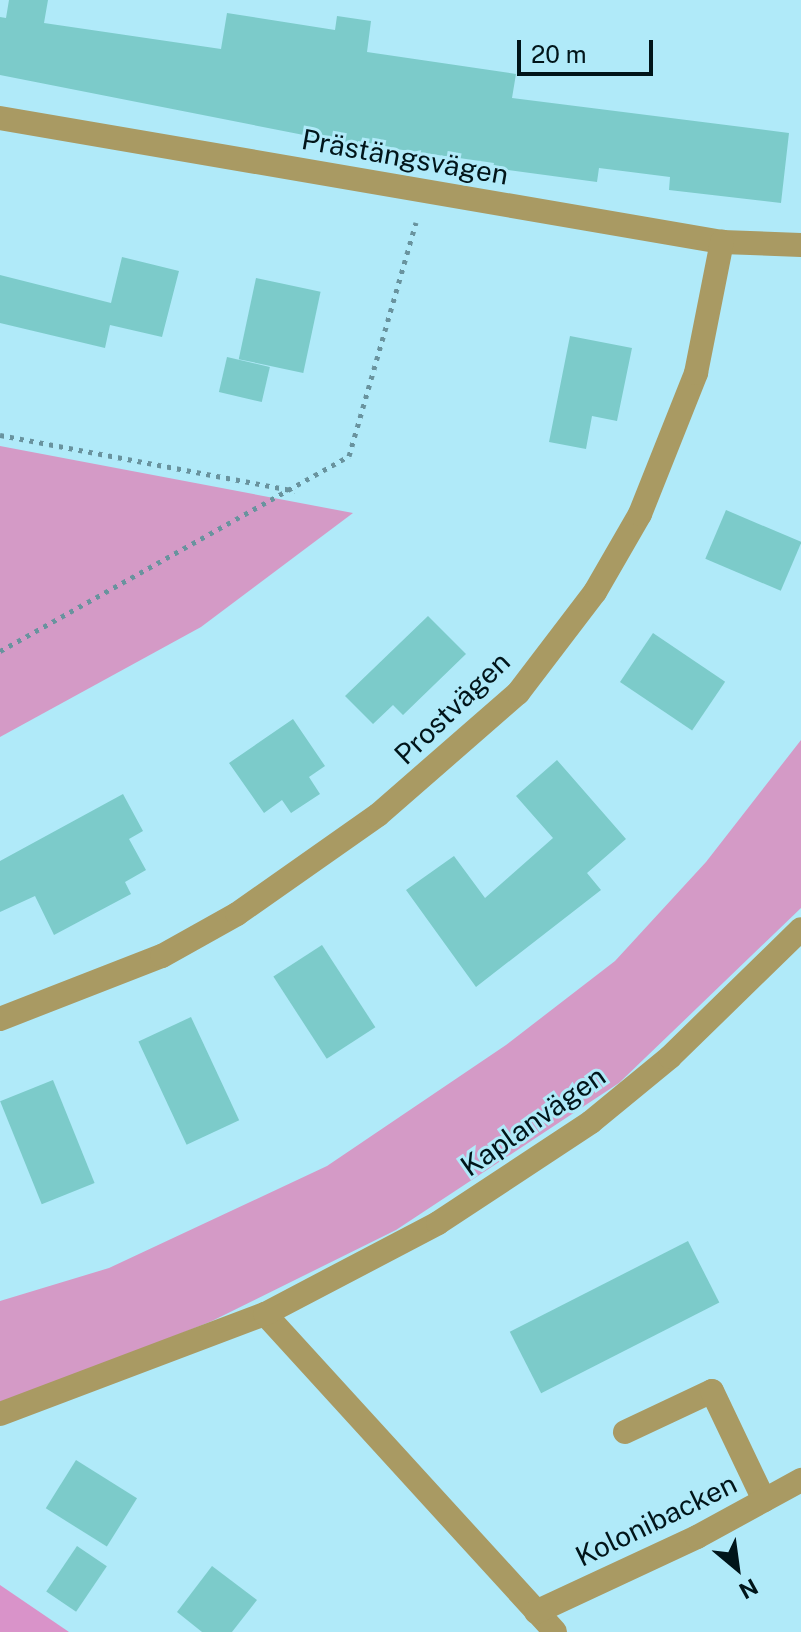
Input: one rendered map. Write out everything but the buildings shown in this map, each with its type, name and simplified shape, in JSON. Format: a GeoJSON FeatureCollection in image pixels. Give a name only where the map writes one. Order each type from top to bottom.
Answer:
{"type":"FeatureCollection","features":[{"type":"Feature","properties":{"kind":"street","name":"Prästängsvägen"},"geometry":{"type":"LineString","coordinates":[[0,118],[722,242],[801,245]]}},
{"type":"Feature","properties":{"kind":"street","name":"Prostvägen"},"geometry":{"type":"LineString","coordinates":[[0,1019],[162,956],[237,914],[378,815],[518,693],[595,592],[646,500],[696,373],[722,242]]}},
{"type":"Feature","properties":{"kind":"street","name":"Kaplanvägen"},"geometry":{"type":"LineString","coordinates":[[0,1414],[265,1314],[438,1223],[591,1122],[670,1057],[801,929]]}},
{"type":"Feature","properties":{"kind":"street"},"geometry":{"type":"LineString","coordinates":[[265,1314],[555,1632]]}},
{"type":"Feature","properties":{"kind":"street"},"geometry":{"type":"LineString","coordinates":[[625,1432],[712,1391],[764,1500]]}},
{"type":"Feature","properties":{"kind":"street","name":"Kolonibacken"},"geometry":{"type":"LineString","coordinates":[[536,1612],[801,1480]]}},
{"type":"Feature","properties":{"kind":"path"},"geometry":{"type":"LineString","coordinates":[[0,651],[295,491],[349,456],[425,191]]}},
{"type":"Feature","properties":{"kind":"path"},"geometry":{"type":"LineString","coordinates":[[0,435],[295,491]]}},
{"type":"Feature","properties":{"kind":"shaded area"},"geometry":{"type":"Polygon","coordinates":[[[0,446],[353,513],[201,627],[0,737],[0,446]]]}},
{"type":"Feature","properties":{"kind":"shaded area"},"geometry":{"type":"Polygon","coordinates":[[[801,740],[801,908],[619,1083],[396,1230],[212,1321],[0,1406],[0,1301],[109,1268],[327,1166],[506,1045],[615,961],[706,862],[801,740]]]}},
{"type":"Feature","properties":{"kind":"shaded area"},"geometry":{"type":"Polygon","coordinates":[[[0,1585],[69,1632],[0,1632],[0,1585]]]}}]}
